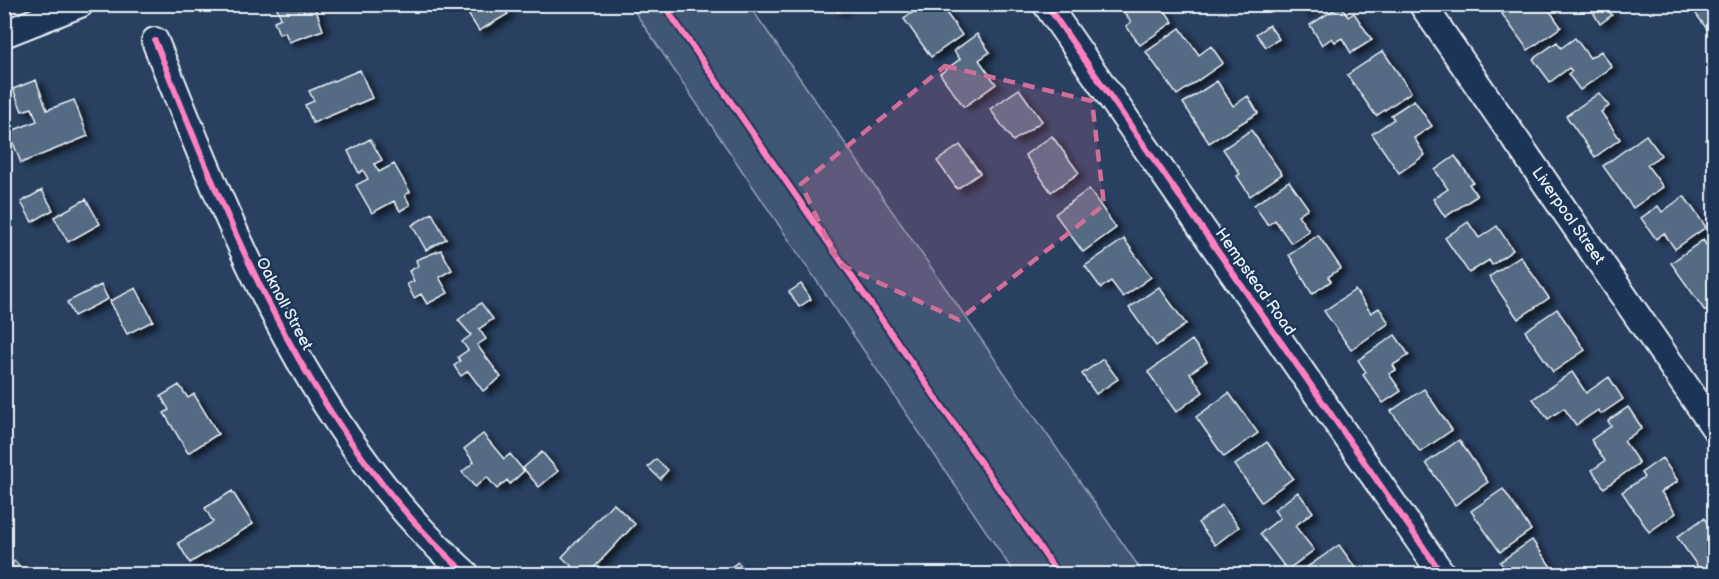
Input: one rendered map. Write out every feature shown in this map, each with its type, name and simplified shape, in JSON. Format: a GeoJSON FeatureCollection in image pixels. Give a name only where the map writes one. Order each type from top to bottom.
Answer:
{"type":"FeatureCollection","features":[{"type":"Feature","properties":{"kind":"street"},"geometry":{"type":"LineString","coordinates":[[4,34],[80,4]]}},
{"type":"Feature","properties":{"kind":"street","name":"Hempstead Road"},"geometry":{"type":"LineString","coordinates":[[1046,4],[1442,574]]}},
{"type":"Feature","properties":{"kind":"street","name":"Liverpool Street"},"geometry":{"type":"LineString","coordinates":[[1422,4],[1714,427]]}},
{"type":"Feature","properties":{"kind":"street","name":"Oaknoll Street"},"geometry":{"type":"LineString","coordinates":[[155,41],[226,217],[285,337],[369,466],[422,531],[466,574]]}},
{"type":"Feature","properties":{"kind":"highlighted area"},"geometry":{"type":"Polygon","coordinates":[[[945,66],[1092,101],[1104,205],[959,320],[839,264],[801,184],[945,66]]]}},
{"type":"Feature","properties":{"kind":"shaded area"},"geometry":{"type":"Polygon","coordinates":[[[630,5],[749,5],[1144,574],[1015,574],[630,5]]]}},
{"type":"Feature","properties":{"kind":"building"},"geometry":{"type":"Polygon","coordinates":[[[286,4],[314,4],[323,30],[289,42],[285,32],[279,34],[274,21],[281,18],[277,8],[286,4]]]}},
{"type":"Feature","properties":{"kind":"building"},"geometry":{"type":"Polygon","coordinates":[[[479,4],[502,4],[508,14],[479,31],[467,12],[479,4]]]}},
{"type":"Feature","properties":{"kind":"building"},"geometry":{"type":"Polygon","coordinates":[[[832,4],[848,4],[838,12],[832,4]]]}},
{"type":"Feature","properties":{"kind":"building"},"geometry":{"type":"Polygon","coordinates":[[[924,4],[940,4],[962,35],[931,57],[904,19],[924,4]]]}},
{"type":"Feature","properties":{"kind":"building"},"geometry":{"type":"Polygon","coordinates":[[[1118,4],[1160,4],[1173,22],[1140,45],[1126,26],[1131,22],[1118,4]]]}},
{"type":"Feature","properties":{"kind":"building"},"geometry":{"type":"Polygon","coordinates":[[[1298,4],[1316,4],[1304,13],[1298,4]]]}},
{"type":"Feature","properties":{"kind":"building"},"geometry":{"type":"Polygon","coordinates":[[[1516,4],[1545,4],[1561,27],[1528,50],[1502,14],[1516,4]]]}},
{"type":"Feature","properties":{"kind":"building"},"geometry":{"type":"Polygon","coordinates":[[[1708,4],[1714,4],[1714,39],[1696,14],[1708,4]]]}},
{"type":"Feature","properties":{"kind":"building"},"geometry":{"type":"Polygon","coordinates":[[[1341,5],[1348,17],[1354,13],[1372,40],[1351,53],[1342,38],[1335,42],[1332,38],[1322,45],[1310,25],[1341,5]]]}},
{"type":"Feature","properties":{"kind":"building"},"geometry":{"type":"Polygon","coordinates":[[[1606,6],[1612,15],[1600,24],[1594,14],[1606,6]]]}},
{"type":"Feature","properties":{"kind":"building"},"geometry":{"type":"Polygon","coordinates":[[[1269,25],[1279,39],[1266,47],[1256,34],[1269,25]]]}},
{"type":"Feature","properties":{"kind":"building"},"geometry":{"type":"Polygon","coordinates":[[[1180,28],[1199,55],[1211,46],[1223,63],[1177,95],[1146,52],[1180,28]]]}},
{"type":"Feature","properties":{"kind":"building"},"geometry":{"type":"Polygon","coordinates":[[[977,34],[990,52],[979,60],[996,84],[964,107],[940,74],[960,59],[954,51],[977,34]]]}},
{"type":"Feature","properties":{"kind":"building"},"geometry":{"type":"Polygon","coordinates":[[[1575,38],[1590,58],[1601,51],[1612,67],[1580,90],[1568,74],[1572,71],[1569,68],[1550,82],[1533,59],[1557,42],[1561,48],[1575,38]]]}},
{"type":"Feature","properties":{"kind":"building"},"geometry":{"type":"Polygon","coordinates":[[[1383,51],[1411,92],[1376,116],[1347,75],[1383,51]]]}},
{"type":"Feature","properties":{"kind":"building"},"geometry":{"type":"Polygon","coordinates":[[[360,70],[372,98],[313,123],[305,105],[314,101],[309,91],[360,70]]]}},
{"type":"Feature","properties":{"kind":"building"},"geometry":{"type":"Polygon","coordinates":[[[36,80],[47,110],[74,100],[88,136],[21,163],[9,132],[37,121],[32,108],[22,111],[13,89],[36,80]]]}},
{"type":"Feature","properties":{"kind":"building"},"geometry":{"type":"Polygon","coordinates":[[[1217,81],[1233,106],[1248,96],[1258,113],[1209,143],[1183,103],[1217,81]]]}},
{"type":"Feature","properties":{"kind":"building"},"geometry":{"type":"Polygon","coordinates":[[[1019,89],[1042,121],[1013,141],[990,109],[1019,89]]]}},
{"type":"Feature","properties":{"kind":"building"},"geometry":{"type":"Polygon","coordinates":[[[1599,93],[1609,106],[1601,112],[1620,139],[1595,157],[1566,116],[1599,93]]]}},
{"type":"Feature","properties":{"kind":"building"},"geometry":{"type":"Polygon","coordinates":[[[1414,100],[1432,126],[1414,138],[1425,155],[1399,173],[1372,134],[1394,119],[1391,115],[1414,100]]]}},
{"type":"Feature","properties":{"kind":"building"},"geometry":{"type":"Polygon","coordinates":[[[1251,130],[1282,174],[1250,196],[1237,176],[1240,174],[1223,149],[1251,130]]]}},
{"type":"Feature","properties":{"kind":"building"},"geometry":{"type":"Polygon","coordinates":[[[1714,133],[1714,149],[1713,150],[1706,140],[1714,133]]]}},
{"type":"Feature","properties":{"kind":"building"},"geometry":{"type":"Polygon","coordinates":[[[1646,135],[1661,155],[1647,165],[1663,187],[1633,208],[1603,166],[1646,135]]]}},
{"type":"Feature","properties":{"kind":"building"},"geometry":{"type":"Polygon","coordinates":[[[1052,136],[1079,173],[1051,192],[1025,155],[1052,136]]]}},
{"type":"Feature","properties":{"kind":"building"},"geometry":{"type":"Polygon","coordinates":[[[370,139],[382,160],[374,164],[379,172],[394,164],[410,192],[405,195],[410,205],[400,211],[394,201],[372,213],[356,185],[368,179],[363,170],[359,173],[348,151],[370,139]]]}},
{"type":"Feature","properties":{"kind":"building"},"geometry":{"type":"Polygon","coordinates":[[[960,145],[980,173],[957,189],[937,161],[960,145]]]}},
{"type":"Feature","properties":{"kind":"building"},"geometry":{"type":"Polygon","coordinates":[[[1455,156],[1473,182],[1469,184],[1477,196],[1445,217],[1433,199],[1448,189],[1435,170],[1455,156]]]}},
{"type":"Feature","properties":{"kind":"building"},"geometry":{"type":"Polygon","coordinates":[[[1289,181],[1308,208],[1298,215],[1309,231],[1291,243],[1275,220],[1268,225],[1254,205],[1289,181]]]}},
{"type":"Feature","properties":{"kind":"building"},"geometry":{"type":"Polygon","coordinates":[[[1089,189],[1116,228],[1083,252],[1055,214],[1089,189]]]}},
{"type":"Feature","properties":{"kind":"building"},"geometry":{"type":"Polygon","coordinates":[[[42,190],[53,210],[32,222],[21,202],[42,190]]]}},
{"type":"Feature","properties":{"kind":"building"},"geometry":{"type":"Polygon","coordinates":[[[1684,196],[1706,227],[1675,249],[1664,233],[1656,239],[1641,218],[1658,206],[1662,212],[1684,196]]]}},
{"type":"Feature","properties":{"kind":"building"},"geometry":{"type":"Polygon","coordinates":[[[86,199],[100,224],[68,242],[54,217],[86,199]]]}},
{"type":"Feature","properties":{"kind":"building"},"geometry":{"type":"Polygon","coordinates":[[[432,213],[446,239],[426,250],[412,225],[432,213]]]}},
{"type":"Feature","properties":{"kind":"building"},"geometry":{"type":"Polygon","coordinates":[[[1468,222],[1479,238],[1497,226],[1513,250],[1492,265],[1489,260],[1469,273],[1445,238],[1468,222]]]}},
{"type":"Feature","properties":{"kind":"building"},"geometry":{"type":"Polygon","coordinates":[[[1318,235],[1341,268],[1328,277],[1331,281],[1312,294],[1289,255],[1318,235]]]}},
{"type":"Feature","properties":{"kind":"building"},"geometry":{"type":"Polygon","coordinates":[[[1124,239],[1151,277],[1123,297],[1111,281],[1101,288],[1085,266],[1124,239]]]}},
{"type":"Feature","properties":{"kind":"building"},"geometry":{"type":"Polygon","coordinates":[[[1703,240],[1714,257],[1714,304],[1705,311],[1671,263],[1703,240]]]}},
{"type":"Feature","properties":{"kind":"building"},"geometry":{"type":"Polygon","coordinates":[[[441,250],[452,270],[439,277],[448,293],[427,304],[421,294],[414,298],[407,284],[414,281],[409,271],[418,266],[416,260],[441,250]]]}},
{"type":"Feature","properties":{"kind":"building"},"geometry":{"type":"Polygon","coordinates":[[[1520,256],[1549,298],[1518,319],[1489,277],[1520,256]]]}},
{"type":"Feature","properties":{"kind":"building"},"geometry":{"type":"Polygon","coordinates":[[[801,284],[811,299],[799,307],[789,292],[801,284]]]}},
{"type":"Feature","properties":{"kind":"building"},"geometry":{"type":"Polygon","coordinates":[[[101,285],[108,299],[74,316],[67,302],[101,285]]]}},
{"type":"Feature","properties":{"kind":"building"},"geometry":{"type":"Polygon","coordinates":[[[1159,287],[1186,324],[1156,346],[1129,308],[1159,287]]]}},
{"type":"Feature","properties":{"kind":"building"},"geometry":{"type":"Polygon","coordinates":[[[136,288],[153,321],[127,334],[110,301],[136,288]]]}},
{"type":"Feature","properties":{"kind":"building"},"geometry":{"type":"Polygon","coordinates":[[[1355,290],[1371,313],[1379,308],[1389,323],[1351,350],[1324,311],[1355,290]]]}},
{"type":"Feature","properties":{"kind":"building"},"geometry":{"type":"Polygon","coordinates":[[[481,303],[493,319],[479,329],[486,339],[477,345],[501,377],[483,391],[468,371],[461,376],[454,366],[460,361],[458,357],[468,350],[462,342],[471,335],[458,320],[481,303]]]}},
{"type":"Feature","properties":{"kind":"building"},"geometry":{"type":"Polygon","coordinates":[[[1557,309],[1585,350],[1553,372],[1525,331],[1557,309]]]}},
{"type":"Feature","properties":{"kind":"building"},"geometry":{"type":"Polygon","coordinates":[[[1395,335],[1409,355],[1393,365],[1396,370],[1389,374],[1401,391],[1383,403],[1363,375],[1366,372],[1358,360],[1395,335]]]}},
{"type":"Feature","properties":{"kind":"building"},"geometry":{"type":"Polygon","coordinates":[[[1192,340],[1207,361],[1190,373],[1203,392],[1176,412],[1148,372],[1192,340]]]}},
{"type":"Feature","properties":{"kind":"building"},"geometry":{"type":"Polygon","coordinates":[[[1103,359],[1118,379],[1096,394],[1082,374],[1103,359]]]}},
{"type":"Feature","properties":{"kind":"building"},"geometry":{"type":"Polygon","coordinates":[[[1572,372],[1586,393],[1609,377],[1623,399],[1601,414],[1598,410],[1576,425],[1564,408],[1548,419],[1533,399],[1572,372]]]}},
{"type":"Feature","properties":{"kind":"building"},"geometry":{"type":"Polygon","coordinates":[[[179,385],[188,398],[194,394],[218,434],[188,453],[164,413],[169,410],[161,396],[179,385]]]}},
{"type":"Feature","properties":{"kind":"building"},"geometry":{"type":"Polygon","coordinates":[[[1424,389],[1452,430],[1420,452],[1391,411],[1424,389]]]}},
{"type":"Feature","properties":{"kind":"building"},"geometry":{"type":"Polygon","coordinates":[[[1229,393],[1258,433],[1224,457],[1196,417],[1229,393]]]}},
{"type":"Feature","properties":{"kind":"building"},"geometry":{"type":"Polygon","coordinates":[[[1628,407],[1642,428],[1624,441],[1639,463],[1604,488],[1592,470],[1605,461],[1591,440],[1611,426],[1608,421],[1628,407]]]}},
{"type":"Feature","properties":{"kind":"building"},"geometry":{"type":"Polygon","coordinates":[[[483,434],[504,459],[510,454],[524,471],[510,484],[507,480],[497,489],[487,477],[475,487],[462,472],[474,462],[464,449],[483,434]]]}},
{"type":"Feature","properties":{"kind":"building"},"geometry":{"type":"Polygon","coordinates":[[[1459,440],[1488,482],[1455,505],[1426,463],[1459,440]]]}},
{"type":"Feature","properties":{"kind":"building"},"geometry":{"type":"Polygon","coordinates":[[[1267,442],[1293,478],[1261,502],[1235,465],[1267,442]]]}},
{"type":"Feature","properties":{"kind":"building"},"geometry":{"type":"Polygon","coordinates":[[[542,452],[558,471],[539,487],[523,468],[542,452]]]}},
{"type":"Feature","properties":{"kind":"building"},"geometry":{"type":"Polygon","coordinates":[[[1662,458],[1678,481],[1661,492],[1676,513],[1649,532],[1622,492],[1644,477],[1641,473],[1662,458]]]}},
{"type":"Feature","properties":{"kind":"building"},"geometry":{"type":"Polygon","coordinates":[[[656,459],[668,470],[660,479],[648,467],[656,459]]]}},
{"type":"Feature","properties":{"kind":"building"},"geometry":{"type":"Polygon","coordinates":[[[1503,489],[1531,530],[1500,552],[1471,511],[1503,489]]]}},
{"type":"Feature","properties":{"kind":"building"},"geometry":{"type":"Polygon","coordinates":[[[232,491],[253,524],[190,563],[178,543],[213,522],[205,508],[232,491]]]}},
{"type":"Feature","properties":{"kind":"building"},"geometry":{"type":"Polygon","coordinates":[[[1298,492],[1313,512],[1295,526],[1314,550],[1287,570],[1260,534],[1280,518],[1274,510],[1298,492]]]}},
{"type":"Feature","properties":{"kind":"building"},"geometry":{"type":"Polygon","coordinates":[[[613,503],[635,524],[588,574],[580,574],[562,557],[613,503]]]}},
{"type":"Feature","properties":{"kind":"building"},"geometry":{"type":"Polygon","coordinates":[[[1222,505],[1239,527],[1215,545],[1198,523],[1222,505]]]}},
{"type":"Feature","properties":{"kind":"building"},"geometry":{"type":"Polygon","coordinates":[[[1704,518],[1714,533],[1714,574],[1703,574],[1677,537],[1704,518]]]}},
{"type":"Feature","properties":{"kind":"building"},"geometry":{"type":"Polygon","coordinates":[[[1532,540],[1556,574],[1509,574],[1500,562],[1532,540]]]}},
{"type":"Feature","properties":{"kind":"building"},"geometry":{"type":"Polygon","coordinates":[[[1339,545],[1360,574],[1311,574],[1306,568],[1339,545]]]}},
{"type":"Feature","properties":{"kind":"building"},"geometry":{"type":"Polygon","coordinates":[[[15,561],[27,574],[4,574],[4,570],[15,561]]]}},
{"type":"Feature","properties":{"kind":"building"},"geometry":{"type":"Polygon","coordinates":[[[738,562],[748,574],[721,574],[738,562]]]}},
{"type":"Feature","properties":{"kind":"cycle path"},"geometry":{"type":"LineString","coordinates":[[663,4],[1058,574]]}},
{"type":"Feature","properties":{"kind":"cycle path"},"geometry":{"type":"LineString","coordinates":[[1046,4],[1442,574]]}},
{"type":"Feature","properties":{"kind":"cycle path"},"geometry":{"type":"LineString","coordinates":[[155,41],[246,256],[281,326],[319,393],[362,458],[411,518],[466,574]]}}]}
